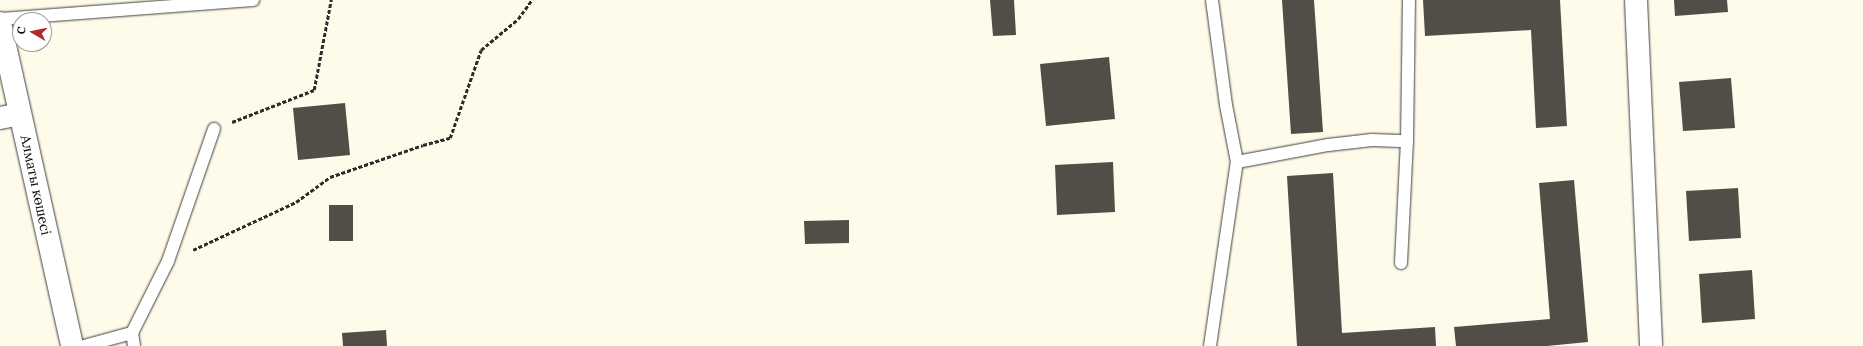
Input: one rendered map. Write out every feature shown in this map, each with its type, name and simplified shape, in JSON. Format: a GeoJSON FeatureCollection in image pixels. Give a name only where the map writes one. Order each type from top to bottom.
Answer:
{"type":"FeatureCollection","features":[{"type":"Feature","properties":{"kind":"street"},"geometry":{"type":"LineString","coordinates":[[1636,0],[1651,346]]}},
{"type":"Feature","properties":{"kind":"street","name":"Алматы көшесі"},"geometry":{"type":"LineString","coordinates":[[0,23],[10,116],[72,346]]}},
{"type":"Feature","properties":{"kind":"lane"},"geometry":{"type":"LineString","coordinates":[[0,19],[253,0]]}},
{"type":"Feature","properties":{"kind":"lane"},"geometry":{"type":"LineString","coordinates":[[1210,346],[1237,162],[1226,106],[1212,0]]}},
{"type":"Feature","properties":{"kind":"lane"},"geometry":{"type":"LineString","coordinates":[[1401,264],[1407,141],[1409,0]]}},
{"type":"Feature","properties":{"kind":"lane"},"geometry":{"type":"LineString","coordinates":[[134,346],[132,332],[168,261],[214,129]]}},
{"type":"Feature","properties":{"kind":"lane"},"geometry":{"type":"LineString","coordinates":[[1237,162],[1328,145],[1372,140],[1407,141]]}},
{"type":"Feature","properties":{"kind":"lane"},"geometry":{"type":"LineString","coordinates":[[84,346],[132,332]]}},
{"type":"Feature","properties":{"kind":"path"},"geometry":{"type":"LineString","coordinates":[[214,129],[314,90],[331,0]]}},
{"type":"Feature","properties":{"kind":"path"},"geometry":{"type":"LineString","coordinates":[[168,261],[296,202],[330,177],[423,145],[450,138],[481,50],[518,19],[532,0]]}},
{"type":"Feature","properties":{"kind":"building"},"geometry":{"type":"Polygon","coordinates":[[[990,0],[1014,0],[1016,35],[993,36],[990,0]]]}},
{"type":"Feature","properties":{"kind":"building"},"geometry":{"type":"Polygon","coordinates":[[[1282,0],[1314,0],[1323,132],[1291,134],[1282,0]]]}},
{"type":"Feature","properties":{"kind":"building"},"geometry":{"type":"Polygon","coordinates":[[[1423,0],[1560,0],[1567,126],[1536,128],[1531,30],[1425,36],[1423,0]]]}},
{"type":"Feature","properties":{"kind":"building"},"geometry":{"type":"Polygon","coordinates":[[[1674,0],[1727,0],[1728,12],[1675,16],[1674,0]]]}},
{"type":"Feature","properties":{"kind":"building"},"geometry":{"type":"Polygon","coordinates":[[[1109,57],[1115,119],[1046,126],[1040,64],[1109,57]]]}},
{"type":"Feature","properties":{"kind":"building"},"geometry":{"type":"Polygon","coordinates":[[[1731,78],[1735,128],[1683,131],[1679,82],[1731,78]]]}},
{"type":"Feature","properties":{"kind":"building"},"geometry":{"type":"Polygon","coordinates":[[[345,103],[350,155],[298,160],[293,108],[345,103]]]}},
{"type":"Feature","properties":{"kind":"building"},"geometry":{"type":"Polygon","coordinates":[[[1113,162],[1115,212],[1057,215],[1055,165],[1113,162]]]}},
{"type":"Feature","properties":{"kind":"building"},"geometry":{"type":"Polygon","coordinates":[[[1333,173],[1342,333],[1435,327],[1436,346],[1297,346],[1287,176],[1333,173]]]}},
{"type":"Feature","properties":{"kind":"building"},"geometry":{"type":"Polygon","coordinates":[[[1574,180],[1588,342],[1547,346],[1456,346],[1454,327],[1550,319],[1539,183],[1574,180]]]}},
{"type":"Feature","properties":{"kind":"building"},"geometry":{"type":"Polygon","coordinates":[[[1738,188],[1741,238],[1689,241],[1686,191],[1738,188]]]}},
{"type":"Feature","properties":{"kind":"building"},"geometry":{"type":"Polygon","coordinates":[[[329,205],[353,205],[353,241],[329,241],[329,205]]]}},
{"type":"Feature","properties":{"kind":"building"},"geometry":{"type":"Polygon","coordinates":[[[849,220],[849,243],[805,244],[804,221],[849,220]]]}},
{"type":"Feature","properties":{"kind":"building"},"geometry":{"type":"Polygon","coordinates":[[[1752,270],[1755,319],[1702,323],[1699,274],[1752,270]]]}},
{"type":"Feature","properties":{"kind":"building"},"geometry":{"type":"Polygon","coordinates":[[[386,330],[387,346],[343,346],[342,333],[386,330]]]}}]}
